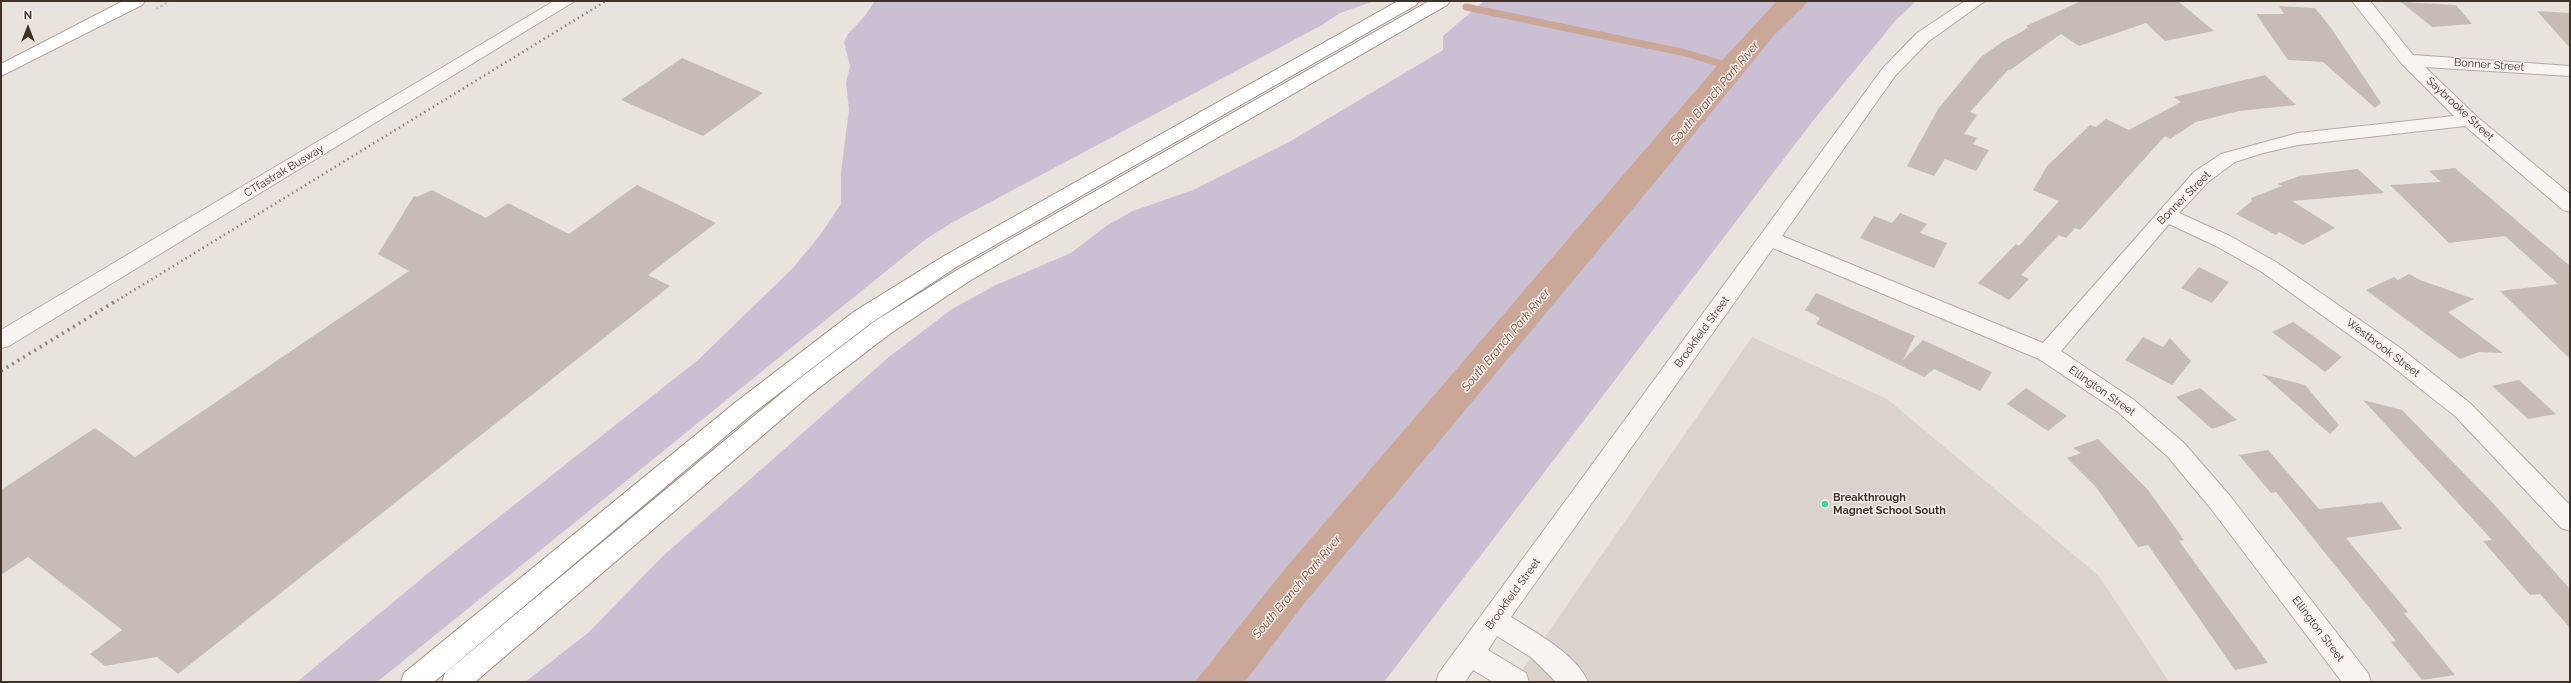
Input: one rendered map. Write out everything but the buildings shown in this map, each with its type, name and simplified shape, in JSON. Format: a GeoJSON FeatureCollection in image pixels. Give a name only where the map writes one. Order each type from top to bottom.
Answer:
{"type":"FeatureCollection","features":[{"type":"Feature","properties":{"kind":"main road"},"geometry":{"type":"LineString","coordinates":[[1,71],[136,1]]}},
{"type":"Feature","properties":{"kind":"main road"},"geometry":{"type":"LineString","coordinates":[[414,682],[744,408],[869,313],[951,261],[1410,1]]}},
{"type":"Feature","properties":{"kind":"main road"},"geometry":{"type":"LineString","coordinates":[[455,682],[798,392],[883,327],[964,275],[1441,1]]}},
{"type":"Feature","properties":{"kind":"street","name":"CTfastrak Busway"},"geometry":{"type":"LineString","coordinates":[[1,340],[566,1]]}},
{"type":"Feature","properties":{"kind":"street","name":"Brookfield Street"},"geometry":{"type":"LineString","coordinates":[[1449,682],[1882,82],[1905,54],[1933,29],[1976,1]]}},
{"type":"Feature","properties":{"kind":"street","name":"Saybrooke Street"},"geometry":{"type":"LineString","coordinates":[[2362,1],[2408,60],[2469,120],[2570,205]]}},
{"type":"Feature","properties":{"kind":"street","name":"Bonner Street"},"geometry":{"type":"LineString","coordinates":[[2408,60],[2570,71]]}},
{"type":"Feature","properties":{"kind":"street","name":"Bonner Street"},"geometry":{"type":"LineString","coordinates":[[2047,354],[2166,215],[2202,177],[2228,158],[2259,148],[2298,139],[2469,120]]}},
{"type":"Feature","properties":{"kind":"street","name":"Westbrook Street"},"geometry":{"type":"LineString","coordinates":[[2166,215],[2223,241],[2269,268],[2391,353],[2463,410],[2570,521]]}},
{"type":"Feature","properties":{"kind":"street","name":"Ellington Street"},"geometry":{"type":"LineString","coordinates":[[1770,239],[2047,354],[2126,406],[2176,450],[2226,509],[2358,682]]}},
{"type":"Feature","properties":{"kind":"street"},"geometry":{"type":"LineString","coordinates":[[1494,620],[1541,650],[1575,682]]}},
{"type":"Feature","properties":{"kind":"street"},"geometry":{"type":"LineString","coordinates":[[1470,653],[1516,682]]}},
{"type":"Feature","properties":{"kind":"shaded area"},"geometry":{"type":"Polygon","coordinates":[[[875,1],[1374,1],[1340,13],[1322,25],[953,222],[926,239],[377,682],[297,682],[438,565],[698,360],[793,268],[820,235],[841,204],[841,173],[849,109],[846,83],[850,66],[844,42],[848,34],[864,17],[875,1]]]}},
{"type":"Feature","properties":{"kind":"shaded area"},"geometry":{"type":"Polygon","coordinates":[[[1484,1],[1916,1],[1896,20],[1812,122],[1384,682],[525,682],[588,633],[663,556],[890,356],[952,309],[996,285],[1071,253],[1106,226],[1133,211],[1193,190],[1289,142],[1443,50],[1443,36],[1484,1]]]}},
{"type":"Feature","properties":{"kind":"shaded area","name":"Breakthrough Magnet School South"},"geometry":{"type":"Polygon","coordinates":[[[1752,337],[1887,399],[2098,575],[2169,682],[1514,682],[1752,337]]]}},
{"type":"Feature","properties":{"kind":"water","name":"South Branch Park River"},"geometry":{"type":"Polygon","coordinates":[[[1777,1],[1809,1],[1775,34],[1656,181],[1303,605],[1245,682],[1195,682],[1284,570],[1716,67],[1777,1]]]}},
{"type":"Feature","properties":{"kind":"waterway","name":"South Branch Park River"},"geometry":{"type":"LineString","coordinates":[[1466,7],[1686,53],[1728,66]]}},
{"type":"Feature","properties":{"kind":"railway"},"geometry":{"type":"LineString","coordinates":[[113,303],[606,1]]}},
{"type":"Feature","properties":{"kind":"railway"},"geometry":{"type":"LineString","coordinates":[[1,371],[114,302]]}},
{"type":"Feature","properties":{"kind":"place","name":"Breakthrough Magnet School South"},"geometry":{"type":"Point","coordinates":[1825,504]}}]}
